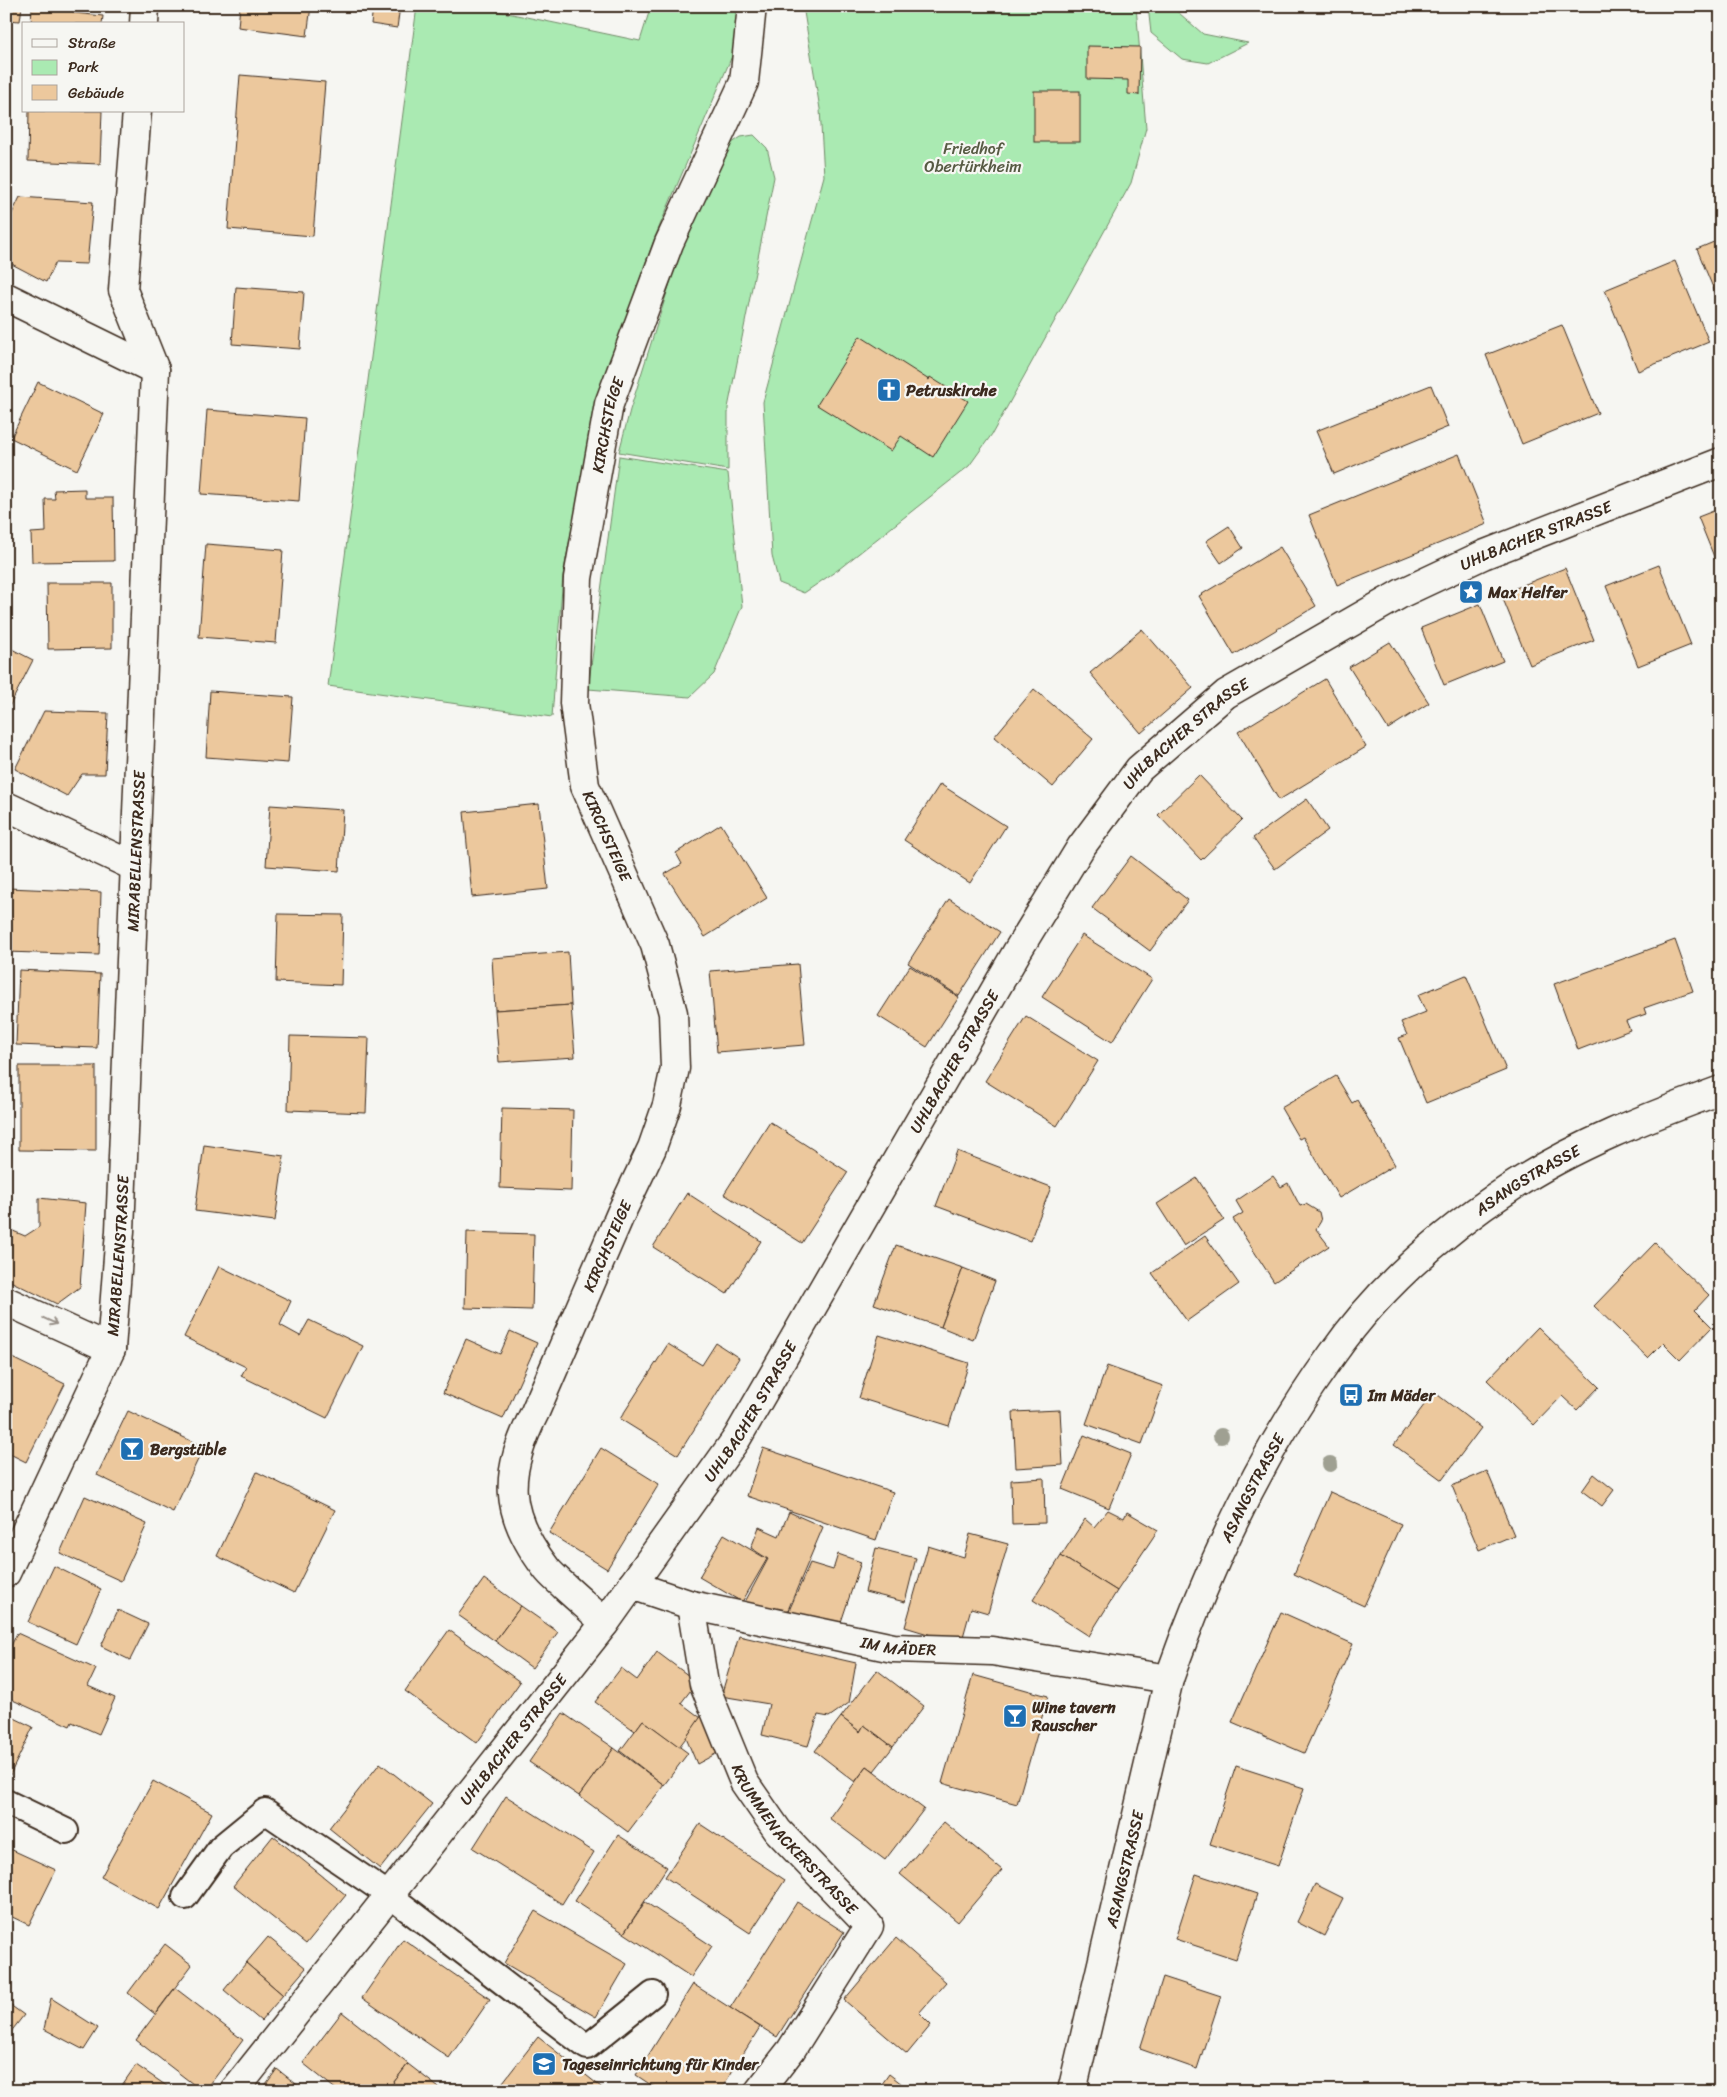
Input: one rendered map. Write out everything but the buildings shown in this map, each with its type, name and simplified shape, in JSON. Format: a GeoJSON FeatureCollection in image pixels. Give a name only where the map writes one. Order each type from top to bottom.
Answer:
{"type":"FeatureCollection","features":[{"type":"Feature","properties":{"kind":"street"},"geometry":{"type":"LineString","coordinates":[[144,22],[146,6]]}},
{"type":"Feature","properties":{"kind":"street","name":"KIRCHSTEIGE"},"geometry":{"type":"LineString","coordinates":[[605,1623],[546,1569],[520,1527],[512,1490],[513,1466],[521,1438],[535,1412],[621,1213],[652,1148],[667,1105],[675,1068],[673,1013],[655,945],[584,786],[574,703],[578,578],[608,404],[668,243],[744,82],[752,6]]}},
{"type":"Feature","properties":{"kind":"street","name":"MIRABELLENSTRASSE"},"geometry":{"type":"LineString","coordinates":[[6,1573],[110,1349],[120,1231],[133,866],[155,370],[123,290],[137,112]]}},
{"type":"Feature","properties":{"kind":"street"},"geometry":{"type":"LineString","coordinates":[[6,298],[155,370]]}},
{"type":"Feature","properties":{"kind":"street","name":"UHLBACHER STRASSE"},"geometry":{"type":"LineString","coordinates":[[234,2091],[605,1623],[737,1438],[1018,950],[1081,847],[1139,769],[1226,694],[1402,593],[1483,555],[1721,462]]}},
{"type":"Feature","properties":{"kind":"street"},"geometry":{"type":"LineString","coordinates":[[6,806],[133,866]]}},
{"type":"Feature","properties":{"kind":"street","name":"ASANGSTRASSE"},"geometry":{"type":"LineString","coordinates":[[1072,2091],[1169,1679],[1186,1631],[1234,1519],[1296,1408],[1332,1353],[1388,1289],[1430,1249],[1471,1216],[1518,1183],[1556,1160],[1644,1119],[1721,1090]]}},
{"type":"Feature","properties":{"kind":"street"},"geometry":{"type":"LineString","coordinates":[[6,1300],[110,1349]]}},
{"type":"Feature","properties":{"kind":"street","name":"IM MÄDER"},"geometry":{"type":"LineString","coordinates":[[632,1585],[691,1605],[893,1648],[992,1651],[1169,1679]]}},
{"type":"Feature","properties":{"kind":"street","name":"KRUMMENACKERSTRASSE"},"geometry":{"type":"LineString","coordinates":[[691,1605],[704,1684],[744,1782],[778,1831],[869,1926],[791,2050],[759,2091]]}},
{"type":"Feature","properties":{"kind":"lane"},"geometry":{"type":"LineString","coordinates":[[6,1802],[66,1832]]}},
{"type":"Feature","properties":{"kind":"lane"},"geometry":{"type":"LineString","coordinates":[[185,1897],[221,1847],[265,1811],[389,1895],[587,2048],[653,1994]]}},
{"type":"Feature","properties":{"kind":"green space"},"geometry":{"type":"Polygon","coordinates":[[[417,6],[474,6],[640,41],[651,6],[740,6],[732,56],[655,237],[597,399],[563,575],[552,717],[328,686],[417,6]]]}},
{"type":"Feature","properties":{"kind":"green space","name":"Friedhof Obertürkheim"},"geometry":{"type":"Polygon","coordinates":[[[803,6],[1136,6],[1146,128],[1131,183],[992,434],[969,466],[839,569],[804,593],[779,583],[772,556],[763,402],[824,176],[820,109],[803,6]]]}},
{"type":"Feature","properties":{"kind":"green space"},"geometry":{"type":"Polygon","coordinates":[[[1148,6],[1171,6],[1203,34],[1248,43],[1208,63],[1182,59],[1151,33],[1148,6]]]}},
{"type":"Feature","properties":{"kind":"green space"},"geometry":{"type":"Polygon","coordinates":[[[754,135],[767,148],[774,177],[728,408],[728,470],[619,452],[630,410],[681,248],[723,149],[741,137],[754,135]]]}},
{"type":"Feature","properties":{"kind":"green space"},"geometry":{"type":"Polygon","coordinates":[[[619,456],[728,473],[742,606],[714,674],[690,697],[588,689],[619,456]]]}},
{"type":"Feature","properties":{"kind":"place","name":"Petruskirche"},"geometry":{"type":"Point","coordinates":[889,390]}},
{"type":"Feature","properties":{"kind":"place","name":"Max Helfer"},"geometry":{"type":"Point","coordinates":[1471,592]}},
{"type":"Feature","properties":{"kind":"place","name":"Im Mäder"},"geometry":{"type":"Point","coordinates":[1351,1395]}},
{"type":"Feature","properties":{"kind":"place","name":"Bergstüble"},"geometry":{"type":"Point","coordinates":[132,1449]}},
{"type":"Feature","properties":{"kind":"place","name":"Wine tavern Rauscher"},"geometry":{"type":"Point","coordinates":[1015,1716]}},
{"type":"Feature","properties":{"kind":"place","name":"Tageseinrichtung für Kinder"},"geometry":{"type":"Point","coordinates":[544,2064]}}]}
